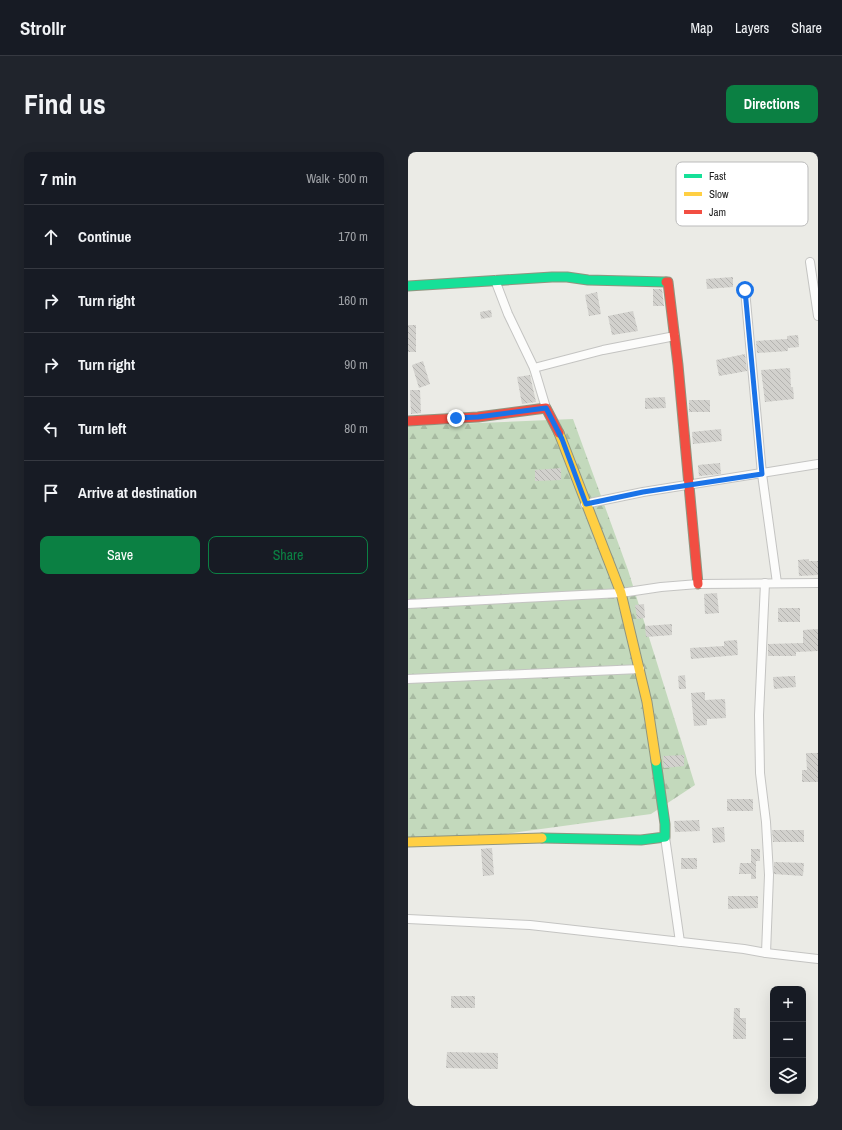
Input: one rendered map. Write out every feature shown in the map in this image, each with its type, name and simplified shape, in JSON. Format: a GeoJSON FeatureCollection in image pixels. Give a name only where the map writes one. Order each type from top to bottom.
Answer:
{"type":"FeatureCollection","features":[{"type":"Feature","properties":{"kind":"street"},"geometry":{"type":"LineString","coordinates":[[810,262],[818,316]]}},
{"type":"Feature","properties":{"kind":"street"},"geometry":{"type":"LineString","coordinates":[[408,286],[567,277],[588,280],[668,282],[675,336],[698,584]]}},
{"type":"Feature","properties":{"kind":"street"},"geometry":{"type":"LineString","coordinates":[[495,280],[508,314],[534,368],[546,408],[562,439],[621,594],[647,702],[665,824],[680,942]]}},
{"type":"Feature","properties":{"kind":"street"},"geometry":{"type":"LineString","coordinates":[[745,290],[762,474],[777,583]]}},
{"type":"Feature","properties":{"kind":"street"},"geometry":{"type":"LineString","coordinates":[[534,368],[603,350],[675,336]]}},
{"type":"Feature","properties":{"kind":"street"},"geometry":{"type":"LineString","coordinates":[[408,421],[478,417],[546,408]]}},
{"type":"Feature","properties":{"kind":"street"},"geometry":{"type":"LineString","coordinates":[[586,504],[689,485],[818,464]]}},
{"type":"Feature","properties":{"kind":"street"},"geometry":{"type":"LineString","coordinates":[[765,583],[759,715],[760,773],[766,822],[769,875],[766,953]]}},
{"type":"Feature","properties":{"kind":"street"},"geometry":{"type":"LineString","coordinates":[[408,604],[621,594],[661,587],[698,584],[818,583]]}},
{"type":"Feature","properties":{"kind":"street"},"geometry":{"type":"LineString","coordinates":[[408,679],[640,669]]}},
{"type":"Feature","properties":{"kind":"street"},"geometry":{"type":"LineString","coordinates":[[408,842],[546,838],[641,840],[666,837]]}},
{"type":"Feature","properties":{"kind":"street"},"geometry":{"type":"LineString","coordinates":[[408,918],[530,925],[744,949],[818,959]]}},
{"type":"Feature","properties":{"kind":"green space"},"geometry":{"type":"Polygon","coordinates":[[[573,419],[628,570],[695,785],[651,814],[454,841],[408,843],[408,426],[573,419]]]}},
{"type":"Feature","properties":{"kind":"building"},"geometry":{"type":"Polygon","coordinates":[[[733,277],[733,287],[707,289],[706,279],[733,277]]]}},
{"type":"Feature","properties":{"kind":"building"},"geometry":{"type":"Polygon","coordinates":[[[653,289],[662,289],[664,306],[653,306],[653,289]]]}},
{"type":"Feature","properties":{"kind":"building"},"geometry":{"type":"Polygon","coordinates":[[[597,292],[601,314],[589,316],[585,295],[597,292]]]}},
{"type":"Feature","properties":{"kind":"building"},"geometry":{"type":"Polygon","coordinates":[[[491,310],[492,317],[481,319],[480,312],[491,310]]]}},
{"type":"Feature","properties":{"kind":"building"},"geometry":{"type":"Polygon","coordinates":[[[633,311],[638,331],[612,335],[608,316],[633,311]]]}},
{"type":"Feature","properties":{"kind":"building"},"geometry":{"type":"Polygon","coordinates":[[[408,325],[416,325],[416,352],[408,352],[408,325]]]}},
{"type":"Feature","properties":{"kind":"building"},"geometry":{"type":"Polygon","coordinates":[[[798,335],[799,347],[788,348],[788,351],[757,353],[756,341],[787,339],[787,336],[798,335]]]}},
{"type":"Feature","properties":{"kind":"building"},"geometry":{"type":"Polygon","coordinates":[[[745,354],[747,371],[719,376],[716,360],[745,354]]]}},
{"type":"Feature","properties":{"kind":"building"},"geometry":{"type":"Polygon","coordinates":[[[423,361],[430,384],[419,388],[412,365],[423,361]]]}},
{"type":"Feature","properties":{"kind":"building"},"geometry":{"type":"Polygon","coordinates":[[[790,368],[791,387],[793,387],[794,399],[765,402],[761,370],[790,368]]]}},
{"type":"Feature","properties":{"kind":"building"},"geometry":{"type":"Polygon","coordinates":[[[530,375],[536,402],[522,404],[517,377],[530,375]]]}},
{"type":"Feature","properties":{"kind":"building"},"geometry":{"type":"Polygon","coordinates":[[[410,390],[420,390],[421,413],[411,414],[410,390]]]}},
{"type":"Feature","properties":{"kind":"building"},"geometry":{"type":"Polygon","coordinates":[[[665,397],[666,408],[645,409],[645,398],[665,397]]]}},
{"type":"Feature","properties":{"kind":"building"},"geometry":{"type":"Polygon","coordinates":[[[689,400],[710,400],[710,412],[689,412],[689,400]]]}},
{"type":"Feature","properties":{"kind":"building"},"geometry":{"type":"Polygon","coordinates":[[[721,429],[722,441],[693,444],[692,432],[721,429]]]}},
{"type":"Feature","properties":{"kind":"building"},"geometry":{"type":"Polygon","coordinates":[[[720,463],[721,474],[699,476],[698,465],[720,463]]]}},
{"type":"Feature","properties":{"kind":"building"},"geometry":{"type":"Polygon","coordinates":[[[561,468],[561,480],[535,481],[535,470],[561,468]]]}},
{"type":"Feature","properties":{"kind":"building"},"geometry":{"type":"Polygon","coordinates":[[[809,559],[809,561],[818,561],[818,575],[799,576],[798,560],[809,559]]]}},
{"type":"Feature","properties":{"kind":"building"},"geometry":{"type":"Polygon","coordinates":[[[717,593],[719,613],[705,614],[704,594],[717,593]]]}},
{"type":"Feature","properties":{"kind":"building"},"geometry":{"type":"Polygon","coordinates":[[[644,604],[645,618],[637,619],[635,605],[644,604]]]}},
{"type":"Feature","properties":{"kind":"building"},"geometry":{"type":"Polygon","coordinates":[[[778,608],[800,608],[800,622],[778,622],[778,608]]]}},
{"type":"Feature","properties":{"kind":"building"},"geometry":{"type":"Polygon","coordinates":[[[672,624],[672,635],[646,637],[645,626],[672,624]]]}},
{"type":"Feature","properties":{"kind":"building"},"geometry":{"type":"Polygon","coordinates":[[[818,629],[818,651],[796,652],[796,656],[768,656],[768,644],[803,643],[803,630],[818,629]]]}},
{"type":"Feature","properties":{"kind":"building"},"geometry":{"type":"Polygon","coordinates":[[[737,640],[738,655],[691,659],[690,648],[724,646],[724,641],[737,640]]]}},
{"type":"Feature","properties":{"kind":"building"},"geometry":{"type":"Polygon","coordinates":[[[685,675],[686,689],[679,689],[678,676],[685,675]]]}},
{"type":"Feature","properties":{"kind":"building"},"geometry":{"type":"Polygon","coordinates":[[[795,676],[796,687],[774,689],[773,677],[795,676]]]}},
{"type":"Feature","properties":{"kind":"building"},"geometry":{"type":"Polygon","coordinates":[[[705,692],[705,700],[725,699],[726,718],[707,719],[707,725],[694,726],[691,693],[705,692]]]}},
{"type":"Feature","properties":{"kind":"building"},"geometry":{"type":"Polygon","coordinates":[[[806,753],[818,753],[818,782],[802,782],[802,770],[807,770],[806,753]]]}},
{"type":"Feature","properties":{"kind":"building"},"geometry":{"type":"Polygon","coordinates":[[[684,755],[684,766],[664,768],[663,756],[684,755]]]}},
{"type":"Feature","properties":{"kind":"building"},"geometry":{"type":"Polygon","coordinates":[[[727,799],[753,799],[753,811],[727,811],[727,799]]]}},
{"type":"Feature","properties":{"kind":"building"},"geometry":{"type":"Polygon","coordinates":[[[699,820],[700,831],[675,832],[674,821],[699,820]]]}},
{"type":"Feature","properties":{"kind":"building"},"geometry":{"type":"Polygon","coordinates":[[[724,827],[725,842],[713,843],[712,828],[724,827]]]}},
{"type":"Feature","properties":{"kind":"building"},"geometry":{"type":"Polygon","coordinates":[[[772,830],[804,830],[804,842],[773,842],[772,830]]]}},
{"type":"Feature","properties":{"kind":"building"},"geometry":{"type":"Polygon","coordinates":[[[492,848],[494,875],[483,876],[481,849],[492,848]]]}},
{"type":"Feature","properties":{"kind":"building"},"geometry":{"type":"Polygon","coordinates":[[[751,849],[760,849],[760,861],[756,861],[756,879],[751,879],[751,874],[739,874],[740,863],[751,863],[751,849]]]}},
{"type":"Feature","properties":{"kind":"building"},"geometry":{"type":"Polygon","coordinates":[[[681,858],[697,858],[697,869],[681,869],[681,858]]]}},
{"type":"Feature","properties":{"kind":"building"},"geometry":{"type":"Polygon","coordinates":[[[774,862],[804,863],[803,876],[774,874],[774,862]]]}},
{"type":"Feature","properties":{"kind":"building"},"geometry":{"type":"Polygon","coordinates":[[[728,896],[758,896],[758,908],[728,909],[728,896]]]}},
{"type":"Feature","properties":{"kind":"building"},"geometry":{"type":"Polygon","coordinates":[[[451,996],[475,996],[475,1008],[451,1008],[451,996]]]}},
{"type":"Feature","properties":{"kind":"building"},"geometry":{"type":"Polygon","coordinates":[[[734,1008],[740,1008],[740,1018],[746,1018],[746,1039],[733,1039],[734,1008]]]}},
{"type":"Feature","properties":{"kind":"building"},"geometry":{"type":"Polygon","coordinates":[[[447,1052],[498,1053],[498,1069],[446,1068],[447,1052]]]}},
{"type":"Feature","properties":{"kind":"traffic: fast"},"geometry":{"type":"LineString","coordinates":[[408,286],[552,277],[567,277],[588,280],[666,282]]}},
{"type":"Feature","properties":{"kind":"traffic: fast"},"geometry":{"type":"LineString","coordinates":[[542,838],[641,840],[665,837],[665,824],[656,761]]}},
{"type":"Feature","properties":{"kind":"traffic: slow"},"geometry":{"type":"LineString","coordinates":[[559,433],[621,593],[647,702],[656,761]]}},
{"type":"Feature","properties":{"kind":"traffic: slow"},"geometry":{"type":"LineString","coordinates":[[408,842],[542,838]]}},
{"type":"Feature","properties":{"kind":"traffic: jam"},"geometry":{"type":"LineString","coordinates":[[666,282],[668,282],[678,365],[698,584]]}},
{"type":"Feature","properties":{"kind":"traffic: jam"},"geometry":{"type":"LineString","coordinates":[[408,421],[478,417],[546,408],[559,433]]}},
{"type":"Feature","properties":{"kind":"route"},"geometry":{"type":"LineString","coordinates":[[456,418],[478,417],[546,408],[562,439],[586,504],[643,492],[762,474],[745,290]]}}]}
